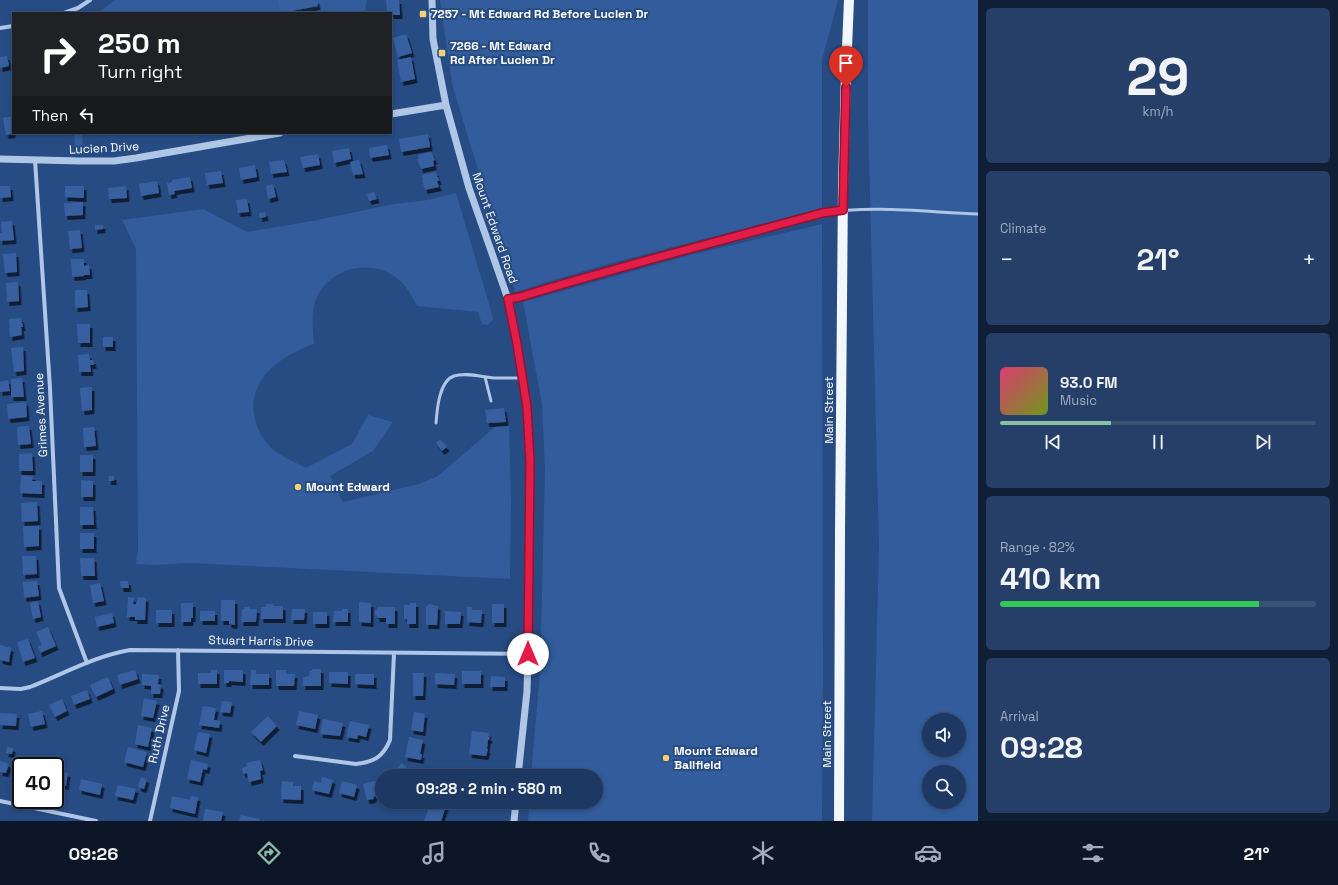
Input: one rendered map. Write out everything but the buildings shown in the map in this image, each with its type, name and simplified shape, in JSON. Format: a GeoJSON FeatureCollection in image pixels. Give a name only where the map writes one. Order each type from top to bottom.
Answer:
{"type":"FeatureCollection","features":[{"type":"Feature","properties":{"kind":"main road","name":"Main Street"},"geometry":{"type":"LineString","coordinates":[[839,821],[843,210],[849,0]]}},
{"type":"Feature","properties":{"kind":"street"},"geometry":{"type":"LineString","coordinates":[[67,12],[78,8],[90,0]]}},
{"type":"Feature","properties":{"kind":"street","name":"Mount Edward Road"},"geometry":{"type":"LineString","coordinates":[[432,0],[433,39],[446,105],[470,188],[508,299],[527,407],[530,462],[528,654],[526,705],[519,769]]}},
{"type":"Feature","properties":{"kind":"street"},"geometry":{"type":"LineString","coordinates":[[0,28],[12,26]]}},
{"type":"Feature","properties":{"kind":"street"},"geometry":{"type":"LineString","coordinates":[[392,114],[446,105]]}},
{"type":"Feature","properties":{"kind":"street","name":"Lucien Drive"},"geometry":{"type":"LineString","coordinates":[[0,159],[114,161],[274,134]]}},
{"type":"Feature","properties":{"kind":"street","name":"Grimes Avenue"},"geometry":{"type":"LineString","coordinates":[[35,160],[50,388],[59,588],[87,663]]}},
{"type":"Feature","properties":{"kind":"street","name":"Stuart Harris Drive"},"geometry":{"type":"LineString","coordinates":[[0,688],[21,689],[30,687],[116,652],[130,650],[528,654]]}},
{"type":"Feature","properties":{"kind":"street","name":"Ruth Drive"},"geometry":{"type":"LineString","coordinates":[[150,821],[179,691],[178,650]]}},
{"type":"Feature","properties":{"kind":"street"},"geometry":{"type":"LineString","coordinates":[[295,756],[356,764],[366,763],[380,756],[386,749],[390,740],[394,653]]}},
{"type":"Feature","properties":{"kind":"street"},"geometry":{"type":"LineString","coordinates":[[0,801],[96,821]]}},
{"type":"Feature","properties":{"kind":"street"},"geometry":{"type":"LineString","coordinates":[[514,821],[515,809]]}},
{"type":"Feature","properties":{"kind":"lane"},"geometry":{"type":"LineString","coordinates":[[508,299],[520,297],[605,271],[822,213],[865,209],[978,214]]}},
{"type":"Feature","properties":{"kind":"lane"},"geometry":{"type":"LineString","coordinates":[[436,423],[441,392],[447,381],[453,376],[467,375],[523,378]]}},
{"type":"Feature","properties":{"kind":"lane"},"geometry":{"type":"LineString","coordinates":[[485,377],[491,401]]}},
{"type":"Feature","properties":{"kind":"shaded area"},"geometry":{"type":"Polygon","coordinates":[[[115,0],[367,0],[365,12],[99,12],[115,0]]]}},
{"type":"Feature","properties":{"kind":"shaded area"},"geometry":{"type":"Polygon","coordinates":[[[440,0],[838,0],[822,60],[822,208],[604,265],[515,292],[452,84],[440,0]]]}},
{"type":"Feature","properties":{"kind":"shaded area"},"geometry":{"type":"Polygon","coordinates":[[[868,0],[978,0],[978,821],[872,821],[879,547],[868,117],[868,0]]]}},
{"type":"Feature","properties":{"kind":"shaded area"},"geometry":{"type":"Polygon","coordinates":[[[74,134],[82,134],[83,149],[75,149],[74,134]]]}},
{"type":"Feature","properties":{"kind":"shaded area"},"geometry":{"type":"Polygon","coordinates":[[[456,193],[492,314],[493,319],[488,325],[482,324],[478,312],[417,306],[404,285],[387,272],[363,268],[339,274],[329,281],[321,290],[315,302],[313,317],[314,344],[290,355],[269,371],[261,381],[256,392],[253,405],[258,429],[265,441],[280,455],[306,468],[352,444],[368,415],[393,422],[373,451],[330,476],[343,502],[419,484],[438,476],[496,426],[509,425],[511,500],[510,579],[191,563],[154,565],[136,564],[138,549],[136,249],[122,220],[203,209],[247,232],[312,221],[394,204],[427,200],[456,193]]]}},
{"type":"Feature","properties":{"kind":"shaded area"},"geometry":{"type":"Polygon","coordinates":[[[822,224],[822,821],[528,821],[529,809],[603,809],[603,769],[532,769],[540,672],[545,469],[542,404],[523,302],[694,254],[822,224]]]}},
{"type":"Feature","properties":{"kind":"place","name":"7257 - Mt Edward Rd Before Lucien Dr"},"geometry":{"type":"Point","coordinates":[423,14]}},
{"type":"Feature","properties":{"kind":"place","name":"7266 - Mt Edward Rd After Lucien Dr"},"geometry":{"type":"Point","coordinates":[442,53]}},
{"type":"Feature","properties":{"kind":"place","name":"Mount Edward"},"geometry":{"type":"Point","coordinates":[298,487]}},
{"type":"Feature","properties":{"kind":"place","name":"Mount Edward Ballfield"},"geometry":{"type":"Point","coordinates":[666,758]}},
{"type":"Feature","properties":{"kind":"route"},"geometry":{"type":"LineString","coordinates":[[528,654],[530,462],[527,407],[508,299],[520,297],[605,271],[822,213],[843,210],[846,87]]}}]}
